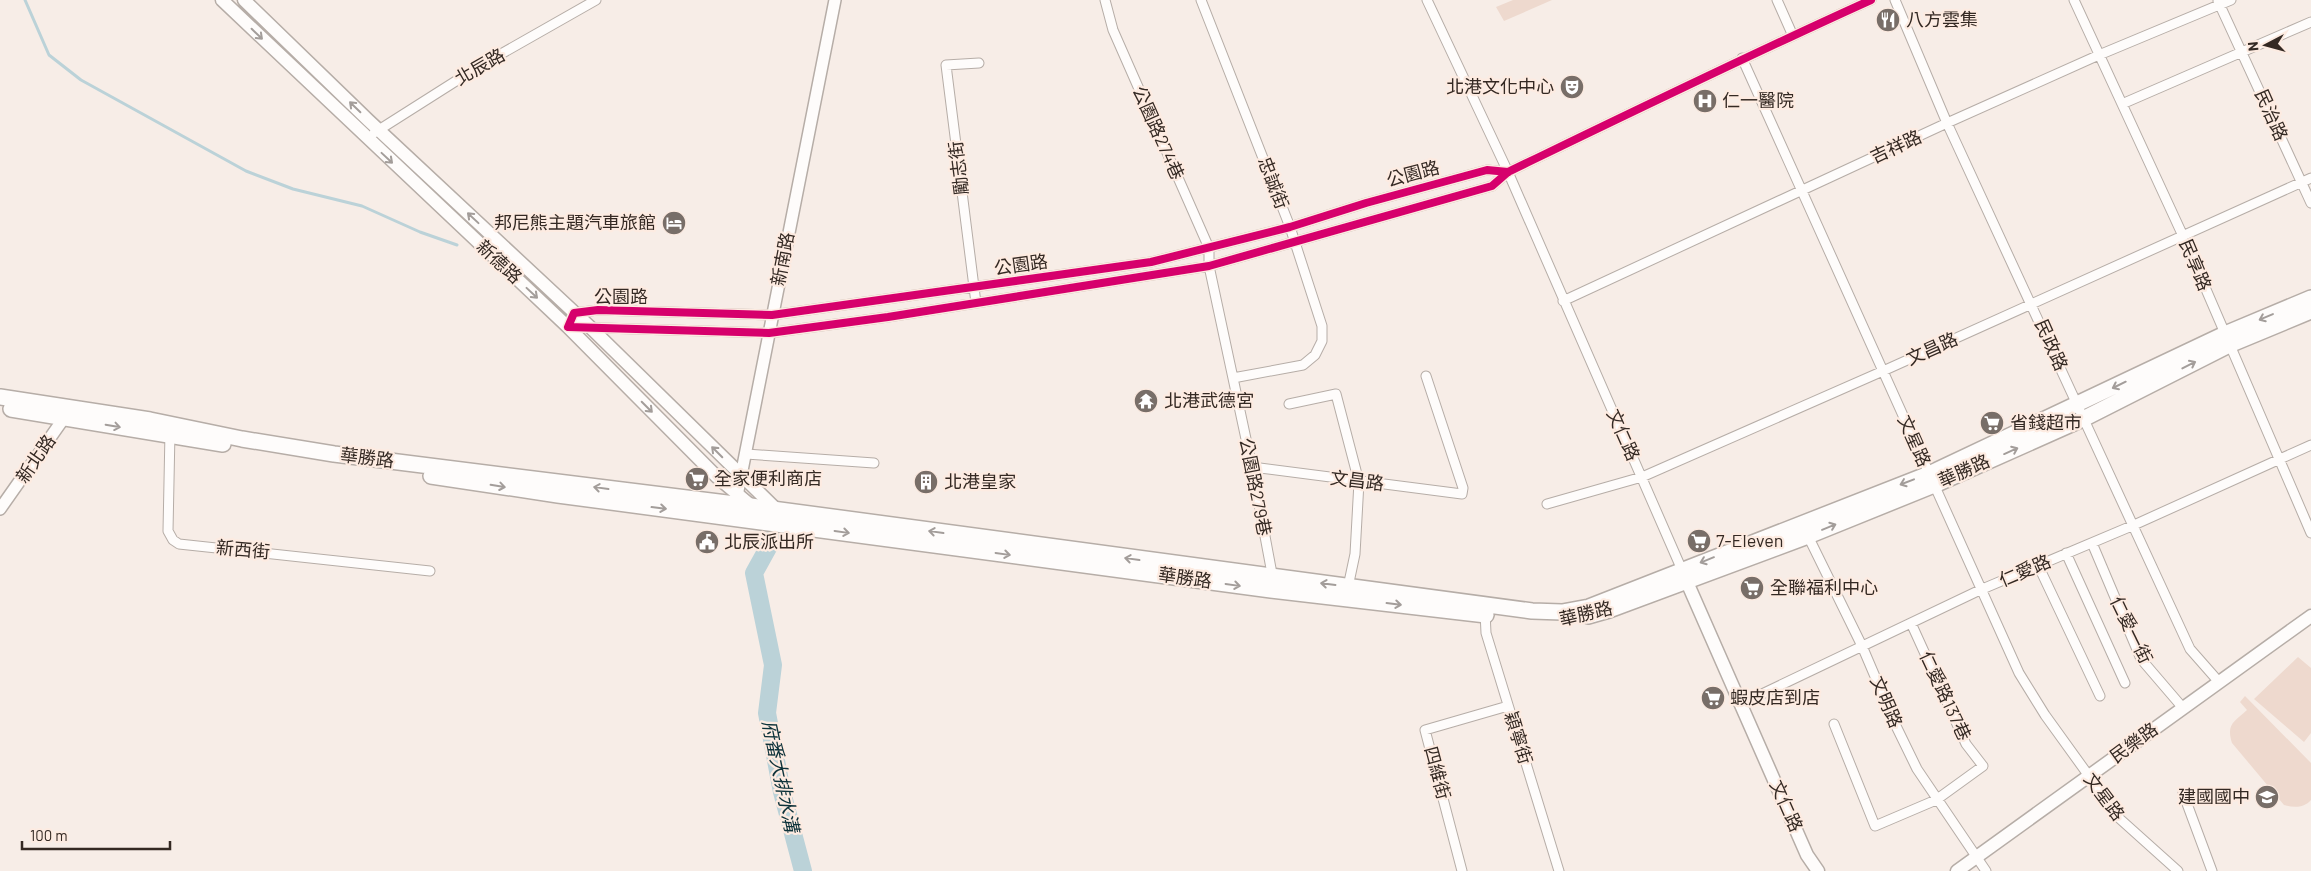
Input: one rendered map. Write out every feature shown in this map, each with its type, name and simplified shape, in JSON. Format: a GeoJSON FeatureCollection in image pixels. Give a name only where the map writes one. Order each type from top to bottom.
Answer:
{"type":"FeatureCollection","features":[{"type":"Feature","properties":{"kind":"main road","name":"新德路"},"geometry":{"type":"LineString","coordinates":[[222,0],[368,140],[568,326],[717,477],[736,505]]}},
{"type":"Feature","properties":{"kind":"main road","name":"新德路"},"geometry":{"type":"LineString","coordinates":[[244,0],[378,129],[591,328],[741,476],[777,516]]}},
{"type":"Feature","properties":{"kind":"main road","name":"華勝路"},"geometry":{"type":"LineString","coordinates":[[777,516],[1272,584],[1486,610],[1562,612],[1589,607],[1684,576],[1932,479],[2081,411],[2311,298]]}},
{"type":"Feature","properties":{"kind":"main road","name":"華勝路"},"geometry":{"type":"LineString","coordinates":[[2227,340],[2311,311]]}},
{"type":"Feature","properties":{"kind":"main road","name":"華勝路"},"geometry":{"type":"LineString","coordinates":[[0,397],[66,412],[170,431],[334,454],[736,505]]}},
{"type":"Feature","properties":{"kind":"main road","name":"華勝路"},"geometry":{"type":"LineString","coordinates":[[0,408],[66,412]]}},
{"type":"Feature","properties":{"kind":"main road"},"geometry":{"type":"LineString","coordinates":[[736,505],[751,506],[777,516]]}},
{"type":"Feature","properties":{"kind":"main road"},"geometry":{"type":"LineString","coordinates":[[736,505],[777,516]]}},
{"type":"Feature","properties":{"kind":"main road","name":"文仁路"},"geometry":{"type":"LineString","coordinates":[[1684,576],[1807,855],[1818,871]]}},
{"type":"Feature","properties":{"kind":"main road","name":"華勝路"},"geometry":{"type":"LineString","coordinates":[[1272,584],[1348,587],[1486,610]]}},
{"type":"Feature","properties":{"kind":"main road","name":"民樂路"},"geometry":{"type":"LineString","coordinates":[[1957,871],[2311,616]]}},
{"type":"Feature","properties":{"kind":"street","name":"北辰路"},"geometry":{"type":"LineString","coordinates":[[368,140],[378,129],[478,68],[596,0]]}},
{"type":"Feature","properties":{"kind":"street","name":"新南路"},"geometry":{"type":"LineString","coordinates":[[736,505],[835,0]]}},
{"type":"Feature","properties":{"kind":"street","name":"公園路274巷"},"geometry":{"type":"LineString","coordinates":[[1105,0],[1112,30],[1209,248],[1209,266]]}},
{"type":"Feature","properties":{"kind":"street","name":"忠誠街"},"geometry":{"type":"LineString","coordinates":[[1201,0],[1290,228],[1322,326],[1322,341],[1315,355],[1303,365],[1233,378]]}},
{"type":"Feature","properties":{"kind":"street","name":"文仁路"},"geometry":{"type":"LineString","coordinates":[[1427,0],[1508,172],[1684,576]]}},
{"type":"Feature","properties":{"kind":"street"},"geometry":{"type":"LineString","coordinates":[[1777,0],[1793,36]]}},
{"type":"Feature","properties":{"kind":"street","name":"公園路"},"geometry":{"type":"LineString","coordinates":[[1508,172],[1487,170],[1366,203],[1290,228],[1151,262],[772,315],[598,310],[574,313],[568,326],[769,333],[976,303],[1209,266],[1492,186],[1508,172],[1742,58],[1871,0]]}},
{"type":"Feature","properties":{"kind":"street","name":"民政路"},"geometry":{"type":"LineString","coordinates":[[1895,0],[1947,123],[2190,649],[2219,682]]}},
{"type":"Feature","properties":{"kind":"street","name":"民享路"},"geometry":{"type":"LineString","coordinates":[[2074,0],[2182,236],[2311,533]]}},
{"type":"Feature","properties":{"kind":"street","name":"吉祥路"},"geometry":{"type":"LineString","coordinates":[[1563,301],[1679,249],[1800,190],[1947,123],[2219,2],[2231,0]]}},
{"type":"Feature","properties":{"kind":"street","name":"民治路"},"geometry":{"type":"LineString","coordinates":[[2219,2],[2311,203]]}},
{"type":"Feature","properties":{"kind":"street"},"geometry":{"type":"LineString","coordinates":[[2122,104],[2311,22]]}},
{"type":"Feature","properties":{"kind":"street","name":"文星路"},"geometry":{"type":"LineString","coordinates":[[1742,58],[2019,673],[2045,715],[2120,820],[2178,871]]}},
{"type":"Feature","properties":{"kind":"street","name":"勵志街"},"geometry":{"type":"LineString","coordinates":[[976,303],[946,65],[979,63]]}},
{"type":"Feature","properties":{"kind":"street","name":"文昌路"},"geometry":{"type":"LineString","coordinates":[[1547,504],[1642,476],[1883,371],[2311,178]]}},
{"type":"Feature","properties":{"kind":"street","name":"公園路279巷"},"geometry":{"type":"LineString","coordinates":[[1209,266],[1252,467],[1272,584]]}},
{"type":"Feature","properties":{"kind":"street","name":"文昌路"},"geometry":{"type":"LineString","coordinates":[[1252,467],[1462,494],[1463,488],[1426,376]]}},
{"type":"Feature","properties":{"kind":"street"},"geometry":{"type":"LineString","coordinates":[[1289,404],[1336,394],[1359,482],[1355,554],[1348,587]]}},
{"type":"Feature","properties":{"kind":"street","name":"新北路"},"geometry":{"type":"LineString","coordinates":[[0,509],[66,412]]}},
{"type":"Feature","properties":{"kind":"street","name":"新西街"},"geometry":{"type":"LineString","coordinates":[[170,431],[168,531],[173,540],[179,544],[430,571]]}},
{"type":"Feature","properties":{"kind":"street","name":"仁愛路"},"geometry":{"type":"LineString","coordinates":[[1741,704],[1980,590],[2134,525],[2311,445]]}},
{"type":"Feature","properties":{"kind":"street"},"geometry":{"type":"LineString","coordinates":[[746,454],[874,463]]}},
{"type":"Feature","properties":{"kind":"street","name":"文明路"},"geometry":{"type":"LineString","coordinates":[[1805,529],[1862,646],[1897,728],[1918,769],[1936,800],[1986,871]]}},
{"type":"Feature","properties":{"kind":"street","name":"仁愛一街"},"geometry":{"type":"LineString","coordinates":[[2092,543],[2141,659],[2183,708]]}},
{"type":"Feature","properties":{"kind":"street"},"geometry":{"type":"LineString","coordinates":[[2066,553],[2125,683]]}},
{"type":"Feature","properties":{"kind":"street"},"geometry":{"type":"LineString","coordinates":[[2038,565],[2100,696]]}},
{"type":"Feature","properties":{"kind":"street","name":"穎寧街"},"geometry":{"type":"LineString","coordinates":[[1486,610],[1486,633],[1559,871]]}},
{"type":"Feature","properties":{"kind":"street","name":"仁愛路137巷"},"geometry":{"type":"LineString","coordinates":[[1912,623],[1966,744],[1983,766],[1936,800]]}},
{"type":"Feature","properties":{"kind":"street","name":"四維街"},"geometry":{"type":"LineString","coordinates":[[1462,871],[1425,730],[1508,706]]}},
{"type":"Feature","properties":{"kind":"street"},"geometry":{"type":"LineString","coordinates":[[1834,724],[1875,826],[1936,800]]}},
{"type":"Feature","properties":{"kind":"street"},"geometry":{"type":"LineString","coordinates":[[2182,793],[2212,871]]}},
{"type":"Feature","properties":{"kind":"shaded area"},"geometry":{"type":"Polygon","coordinates":[[[1513,0],[1552,0],[1504,21],[1496,7],[1513,0]]]}},
{"type":"Feature","properties":{"kind":"shaded area"},"geometry":{"type":"Polygon","coordinates":[[[2298,657],[2311,668],[2311,733],[2304,742],[2254,699],[2298,657]]]}},
{"type":"Feature","properties":{"kind":"shaded area"},"geometry":{"type":"Polygon","coordinates":[[[2245,696],[2311,763],[2311,800],[2305,805],[2295,807],[2284,805],[2232,743],[2230,732],[2232,724],[2247,710],[2240,702],[2245,696]]]}},
{"type":"Feature","properties":{"kind":"waterway"},"geometry":{"type":"LineString","coordinates":[[25,0],[49,55],[81,80],[246,171],[293,189],[362,206],[420,232],[457,245]]}},
{"type":"Feature","properties":{"kind":"waterway","name":"府番大排水溝"},"geometry":{"type":"LineString","coordinates":[[774,537],[754,573],[773,665],[767,713],[782,792],[803,871]]}},
{"type":"Feature","properties":{"kind":"cycle path"},"geometry":{"type":"LineString","coordinates":[[1508,172],[1487,170],[1366,203],[1290,227],[1151,262],[772,315],[598,310],[574,313],[568,327],[769,333],[888,317],[1209,266],[1492,186],[1508,172],[1734,63],[1871,0]]}},
{"type":"Feature","properties":{"kind":"place","name":"八方雲集"},"geometry":{"type":"Point","coordinates":[1888,20]}},
{"type":"Feature","properties":{"kind":"place","name":"北港文化中心"},"geometry":{"type":"Point","coordinates":[1572,87]}},
{"type":"Feature","properties":{"kind":"place","name":"仁一醫院"},"geometry":{"type":"Point","coordinates":[1705,101]}},
{"type":"Feature","properties":{"kind":"place","name":"邦尼熊主題汽車旅館"},"geometry":{"type":"Point","coordinates":[674,223]}},
{"type":"Feature","properties":{"kind":"place","name":"北港武德宮"},"geometry":{"type":"Point","coordinates":[1146,401]}},
{"type":"Feature","properties":{"kind":"place","name":"省錢超市"},"geometry":{"type":"Point","coordinates":[1992,423]}},
{"type":"Feature","properties":{"kind":"place","name":"全家便利商店"},"geometry":{"type":"Point","coordinates":[697,479]}},
{"type":"Feature","properties":{"kind":"place","name":"北港皇家"},"geometry":{"type":"Point","coordinates":[926,482]}},
{"type":"Feature","properties":{"kind":"place","name":"7-Eleven"},"geometry":{"type":"Point","coordinates":[1699,541]}},
{"type":"Feature","properties":{"kind":"place","name":"北辰派出所"},"geometry":{"type":"Point","coordinates":[707,542]}},
{"type":"Feature","properties":{"kind":"place","name":"全聯福利中心"},"geometry":{"type":"Point","coordinates":[1752,588]}},
{"type":"Feature","properties":{"kind":"place","name":"蝦皮店到店"},"geometry":{"type":"Point","coordinates":[1713,698]}},
{"type":"Feature","properties":{"kind":"place","name":"建國國中"},"geometry":{"type":"Point","coordinates":[2267,797]}}]}
